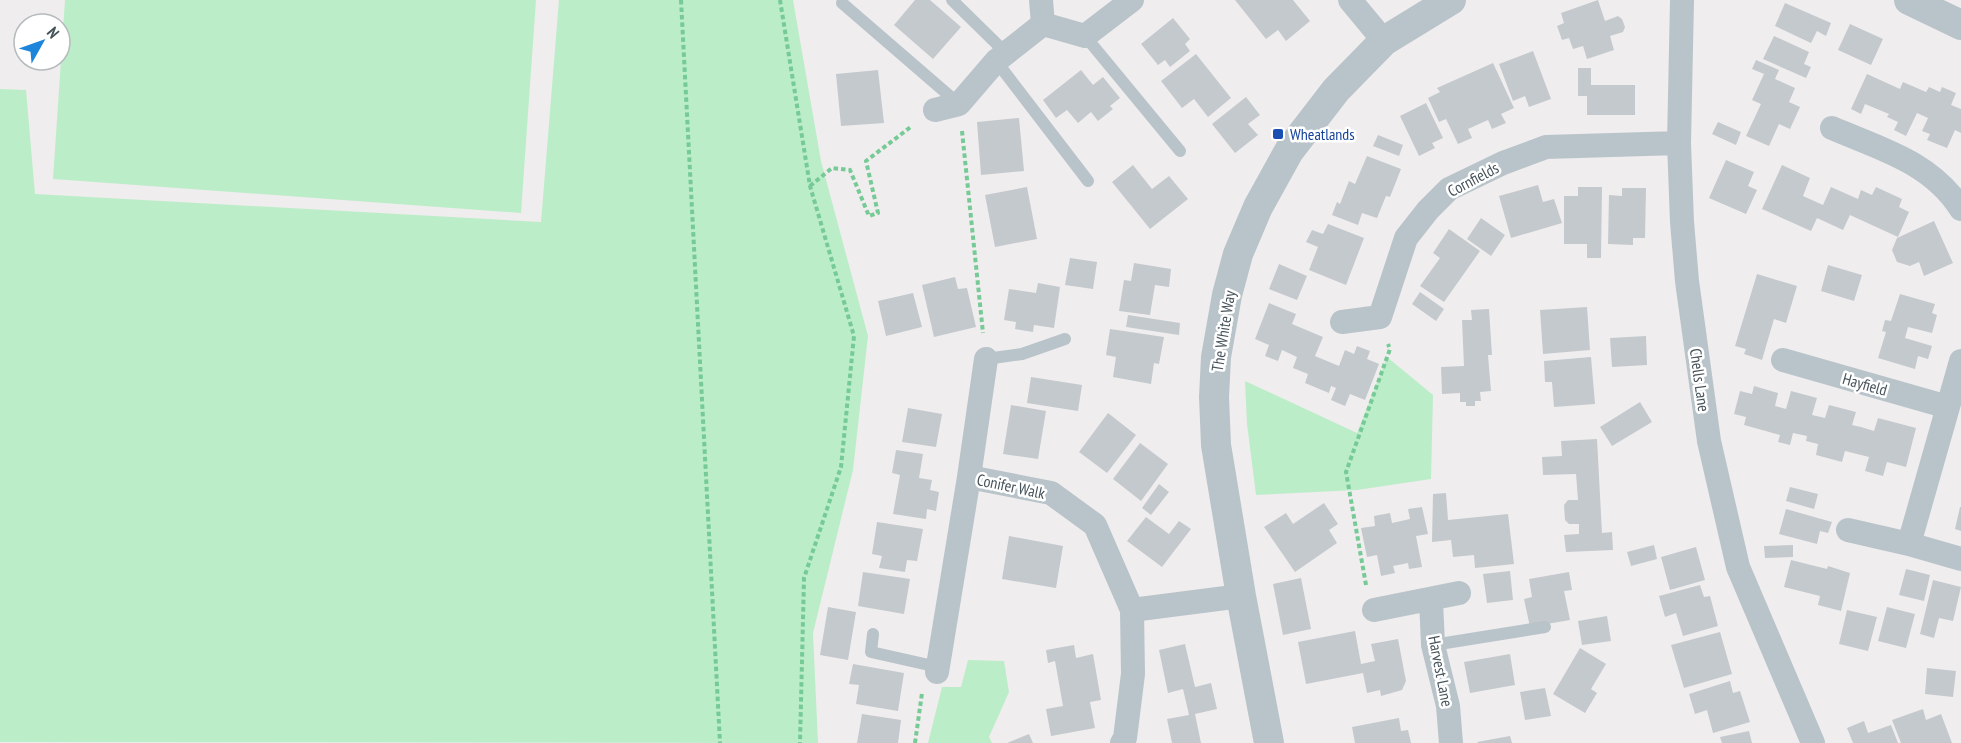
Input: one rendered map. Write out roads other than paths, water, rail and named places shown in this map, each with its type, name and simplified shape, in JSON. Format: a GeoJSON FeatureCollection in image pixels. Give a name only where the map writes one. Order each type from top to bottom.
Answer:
{"type":"FeatureCollection","features":[{"type":"Feature","properties":{"kind":"street"},"geometry":{"type":"LineString","coordinates":[[935,110],[959,104],[1042,12],[1085,36],[1132,0]]}},
{"type":"Feature","properties":{"kind":"street"},"geometry":{"type":"LineString","coordinates":[[1350,0],[1384,41]]}},
{"type":"Feature","properties":{"kind":"street","name":"The White Way"},"geometry":{"type":"LineString","coordinates":[[1269,743],[1241,596],[1216,445],[1216,357],[1227,295],[1238,254],[1258,207],[1289,151],[1336,90],[1384,41],[1451,0]]}},
{"type":"Feature","properties":{"kind":"street","name":"Chells Lane"},"geometry":{"type":"LineString","coordinates":[[1683,0],[1679,143],[1682,222],[1711,453],[1738,567],[1813,743]]}},
{"type":"Feature","properties":{"kind":"street"},"geometry":{"type":"LineString","coordinates":[[1909,0],[1961,25]]}},
{"type":"Feature","properties":{"kind":"street"},"geometry":{"type":"LineString","coordinates":[[1832,129],[1921,168],[1945,187],[1961,209]]}},
{"type":"Feature","properties":{"kind":"street","name":"Cornfields"},"geometry":{"type":"LineString","coordinates":[[1342,322],[1380,317],[1406,238],[1428,210],[1449,189],[1503,163],[1546,147],[1679,143]]}},
{"type":"Feature","properties":{"kind":"street","name":"Conifer Walk"},"geometry":{"type":"LineString","coordinates":[[937,669],[986,359]]}},
{"type":"Feature","properties":{"kind":"street","name":"Hayfield"},"geometry":{"type":"LineString","coordinates":[[1783,360],[1948,407]]}},
{"type":"Feature","properties":{"kind":"street"},"geometry":{"type":"LineString","coordinates":[[1909,544],[1961,361]]}},
{"type":"Feature","properties":{"kind":"street","name":"Conifer Walk"},"geometry":{"type":"LineString","coordinates":[[969,477],[1051,493],[1095,525],[1132,610],[1133,674],[1125,738],[1122,743]]}},
{"type":"Feature","properties":{"kind":"street"},"geometry":{"type":"LineString","coordinates":[[1848,530],[1961,559]]}},
{"type":"Feature","properties":{"kind":"street"},"geometry":{"type":"LineString","coordinates":[[1374,610],[1459,593]]}},
{"type":"Feature","properties":{"kind":"street"},"geometry":{"type":"LineString","coordinates":[[1132,610],[1241,596]]}},
{"type":"Feature","properties":{"kind":"street","name":"Harvest Lane"},"geometry":{"type":"LineString","coordinates":[[1431,600],[1433,645],[1448,706],[1451,743]]}},
{"type":"Feature","properties":{"kind":"lane"},"geometry":{"type":"LineString","coordinates":[[952,0],[1001,57],[1088,180]]}},
{"type":"Feature","properties":{"kind":"lane"},"geometry":{"type":"LineString","coordinates":[[842,3],[959,104]]}},
{"type":"Feature","properties":{"kind":"lane"},"geometry":{"type":"LineString","coordinates":[[1085,36],[1180,151]]}},
{"type":"Feature","properties":{"kind":"lane"},"geometry":{"type":"LineString","coordinates":[[986,359],[1022,354],[1065,339]]}},
{"type":"Feature","properties":{"kind":"lane"},"geometry":{"type":"LineString","coordinates":[[1433,645],[1545,627]]}},
{"type":"Feature","properties":{"kind":"lane"},"geometry":{"type":"LineString","coordinates":[[873,634],[871,652],[937,669]]}},
{"type":"Feature","properties":{"kind":"place","name":"Wheatlands"},"geometry":{"type":"Point","coordinates":[1278,134]}}]}
